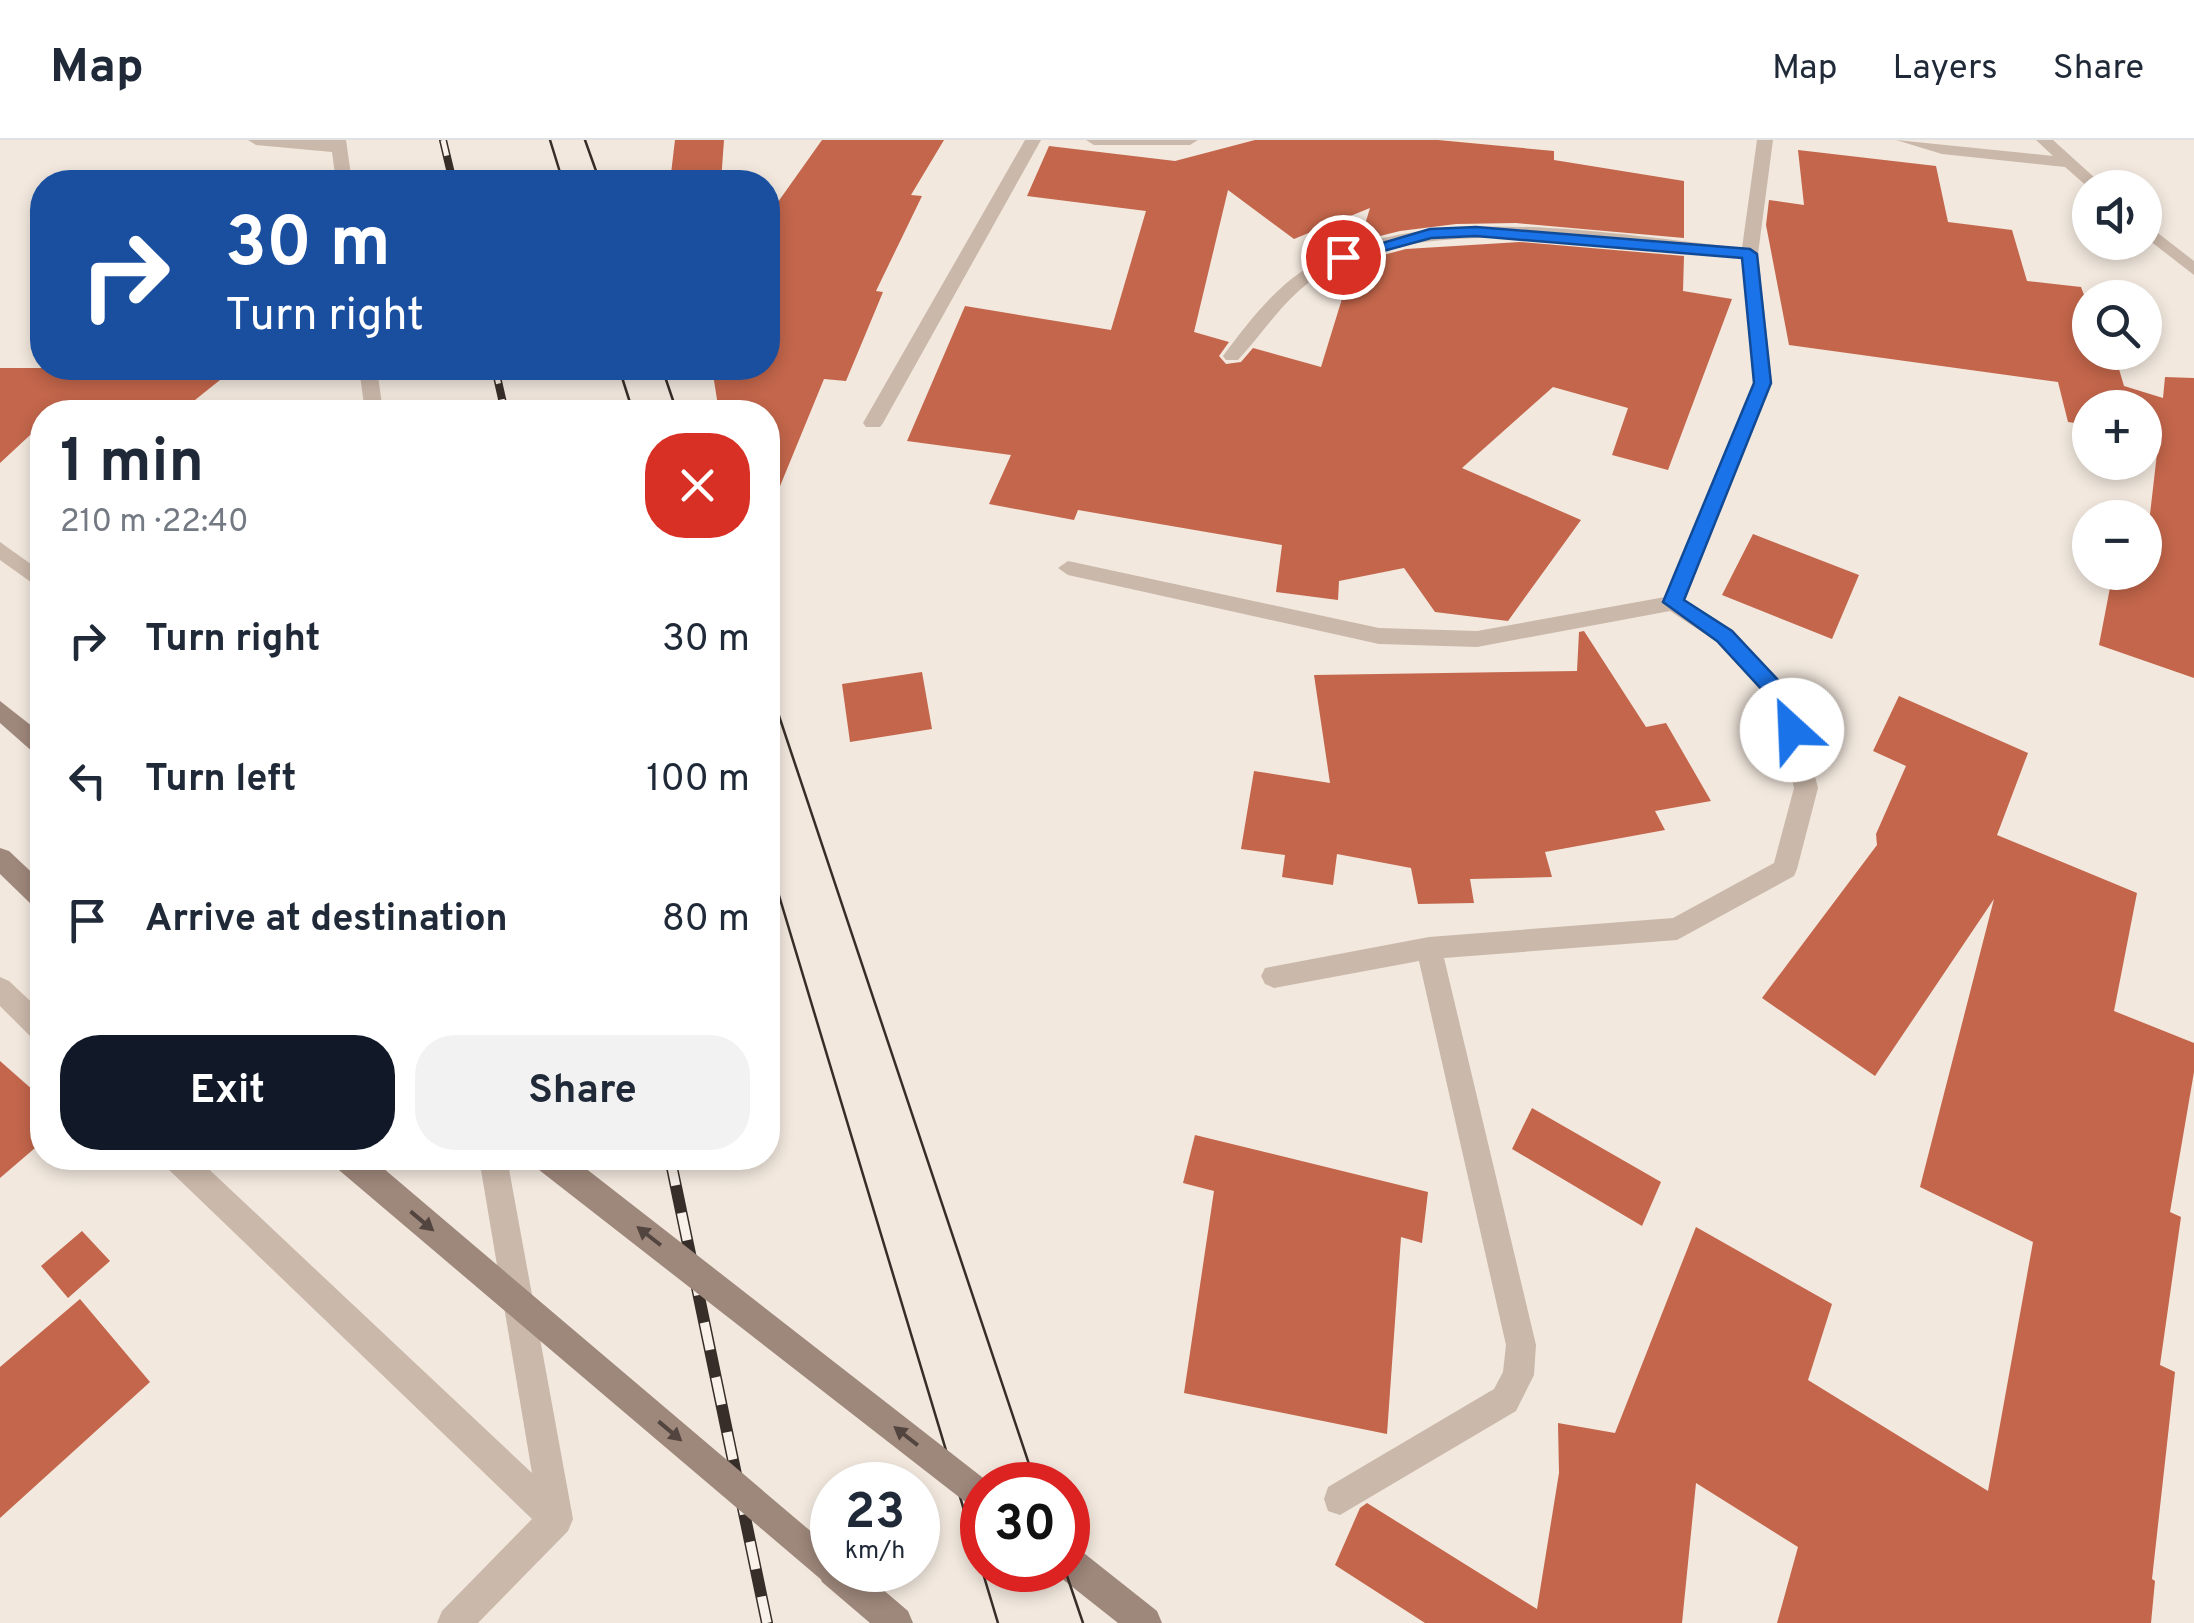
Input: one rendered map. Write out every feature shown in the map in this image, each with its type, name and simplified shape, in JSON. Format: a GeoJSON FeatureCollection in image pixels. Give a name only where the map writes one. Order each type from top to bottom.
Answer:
{"type":"FeatureCollection","features":[{"type":"Feature","properties":{"kind":"main road"},"geometry":{"type":"LineString","coordinates":[[0,710],[30,736]]}},
{"type":"Feature","properties":{"kind":"main road"},"geometry":{"type":"LineString","coordinates":[[0,858],[30,887]]}},
{"type":"Feature","properties":{"kind":"main road"},"geometry":{"type":"LineString","coordinates":[[362,1170],[810,1550]]}},
{"type":"Feature","properties":{"kind":"main road"},"geometry":{"type":"LineString","coordinates":[[563,1170],[960,1479]]}},
{"type":"Feature","properties":{"kind":"main road"},"geometry":{"type":"LineString","coordinates":[[1090,1579],[1146,1623]]}},
{"type":"Feature","properties":{"kind":"main road"},"geometry":{"type":"LineString","coordinates":[[859,1592],[896,1623]]}},
{"type":"Feature","properties":{"kind":"street"},"geometry":{"type":"LineString","coordinates":[[256,140],[338,144],[342,170]]}},
{"type":"Feature","properties":{"kind":"street"},"geometry":{"type":"LineString","coordinates":[[873,423],[1033,140]]}},
{"type":"Feature","properties":{"kind":"street"},"geometry":{"type":"LineString","coordinates":[[1094,140],[1190,140]]}},
{"type":"Feature","properties":{"kind":"street"},"geometry":{"type":"LineString","coordinates":[[1673,602],[1763,383],[1750,254],[1765,140]]}},
{"type":"Feature","properties":{"kind":"street"},"geometry":{"type":"LineString","coordinates":[[1904,140],[2070,163]]}},
{"type":"Feature","properties":{"kind":"street"},"geometry":{"type":"LineString","coordinates":[[2044,140],[2078,170]]}},
{"type":"Feature","properties":{"kind":"street"},"geometry":{"type":"LineString","coordinates":[[1232,356],[1306,275],[1343,257],[1430,234],[1476,232],[1750,254]]}},
{"type":"Feature","properties":{"kind":"street"},"geometry":{"type":"LineString","coordinates":[[2162,243],[2194,270]]}},
{"type":"Feature","properties":{"kind":"street"},"geometry":{"type":"LineString","coordinates":[[0,549],[30,573]]}},
{"type":"Feature","properties":{"kind":"street"},"geometry":{"type":"LineString","coordinates":[[1068,568],[1379,636],[1477,639],[1673,602],[1724,636],[1785,700],[1806,788],[1785,868],[1677,929],[1429,948],[1274,976]]}},
{"type":"Feature","properties":{"kind":"street"},"geometry":{"type":"LineString","coordinates":[[1340,1499],[1505,1400],[1518,1375],[1522,1345],[1429,948]]}},
{"type":"Feature","properties":{"kind":"street"},"geometry":{"type":"LineString","coordinates":[[0,988],[30,1017]]}},
{"type":"Feature","properties":{"kind":"street"},"geometry":{"type":"LineString","coordinates":[[190,1170],[556,1519]]}},
{"type":"Feature","properties":{"kind":"street"},"geometry":{"type":"LineString","coordinates":[[495,1170],[556,1519]]}},
{"type":"Feature","properties":{"kind":"street"},"geometry":{"type":"LineString","coordinates":[[454,1623],[556,1519]]}},
{"type":"Feature","properties":{"kind":"building"},"geometry":{"type":"Polygon","coordinates":[[[675,140],[724,140],[722,170],[671,170],[675,140]]]}},
{"type":"Feature","properties":{"kind":"building"},"geometry":{"type":"Polygon","coordinates":[[[822,140],[944,140],[911,195],[922,196],[876,291],[883,292],[846,381],[824,379],[780,486],[780,400],[717,400],[714,380],[780,380],[780,199],[822,140]]]}},
{"type":"Feature","properties":{"kind":"building"},"geometry":{"type":"Polygon","coordinates":[[[1255,140],[1438,140],[1554,151],[1554,160],[1684,181],[1684,238],[1516,223],[1456,224],[1360,241],[1370,208],[1294,239],[1228,190],[1194,332],[1229,342],[1219,356],[1226,364],[1241,362],[1253,348],[1321,367],[1353,263],[1406,249],[1520,242],[1684,256],[1683,291],[1732,299],[1668,470],[1612,455],[1628,408],[1553,387],[1462,468],[1581,520],[1508,621],[1435,612],[1404,568],[1339,581],[1338,600],[1276,592],[1282,545],[1078,510],[1074,520],[989,504],[1011,455],[907,441],[965,306],[1111,330],[1146,211],[1027,196],[1049,146],[1175,161],[1255,140]]]}},
{"type":"Feature","properties":{"kind":"building"},"geometry":{"type":"Polygon","coordinates":[[[1798,150],[1936,166],[1948,222],[2012,230],[2027,281],[2072,286],[2072,370],[2119,370],[2124,386],[2137,390],[2072,390],[2072,423],[2068,422],[2058,382],[1789,345],[1766,225],[1769,200],[1804,205],[1798,150]]]}},
{"type":"Feature","properties":{"kind":"building"},"geometry":{"type":"Polygon","coordinates":[[[0,368],[30,368],[30,380],[220,380],[195,400],[30,400],[30,435],[0,463],[0,368]]]}},
{"type":"Feature","properties":{"kind":"building"},"geometry":{"type":"Polygon","coordinates":[[[2165,377],[2194,378],[2194,678],[2099,645],[2110,590],[2162,590],[2162,500],[2152,500],[2154,480],[2162,480],[2165,377]]]}},
{"type":"Feature","properties":{"kind":"building"},"geometry":{"type":"Polygon","coordinates":[[[1753,534],[1859,575],[1832,639],[1722,595],[1753,534]]]}},
{"type":"Feature","properties":{"kind":"building"},"geometry":{"type":"Polygon","coordinates":[[[1584,631],[1646,727],[1666,723],[1711,801],[1655,811],[1665,830],[1545,852],[1552,877],[1470,879],[1474,903],[1418,904],[1411,868],[1337,854],[1333,885],[1282,877],[1285,855],[1241,849],[1254,771],[1330,783],[1314,675],[1577,671],[1579,632],[1584,631]]]}},
{"type":"Feature","properties":{"kind":"building"},"geometry":{"type":"Polygon","coordinates":[[[922,672],[932,729],[850,742],[842,684],[922,672]]]}},
{"type":"Feature","properties":{"kind":"building"},"geometry":{"type":"Polygon","coordinates":[[[1899,696],[2028,753],[1997,835],[2137,893],[2114,1011],[2194,1043],[2194,1072],[2170,1212],[2181,1217],[2160,1365],[2175,1372],[2152,1579],[2155,1581],[2151,1623],[1777,1623],[1798,1547],[1696,1483],[1682,1623],[1425,1623],[1335,1565],[1360,1508],[1367,1503],[1537,1609],[1559,1473],[1558,1423],[1615,1433],[1696,1227],[1832,1304],[1808,1380],[1988,1491],[2033,1242],[1920,1187],[1994,899],[1875,1076],[1762,998],[1877,845],[1876,834],[1906,766],[1873,751],[1899,696]]]}},
{"type":"Feature","properties":{"kind":"building"},"geometry":{"type":"Polygon","coordinates":[[[0,1061],[30,1087],[30,1152],[0,1178],[0,1061]]]}},
{"type":"Feature","properties":{"kind":"building"},"geometry":{"type":"Polygon","coordinates":[[[1532,1108],[1661,1182],[1642,1226],[1512,1149],[1532,1108]]]}},
{"type":"Feature","properties":{"kind":"building"},"geometry":{"type":"Polygon","coordinates":[[[1195,1135],[1428,1192],[1422,1243],[1401,1237],[1387,1434],[1184,1393],[1214,1191],[1183,1183],[1195,1135]]]}},
{"type":"Feature","properties":{"kind":"building"},"geometry":{"type":"Polygon","coordinates":[[[82,1231],[110,1261],[68,1298],[41,1266],[82,1231]]]}},
{"type":"Feature","properties":{"kind":"building"},"geometry":{"type":"Polygon","coordinates":[[[80,1299],[150,1382],[0,1518],[0,1367],[80,1299]]]}},
{"type":"Feature","properties":{"kind":"tram line"},"geometry":{"type":"LineString","coordinates":[[550,140],[559,170]]}},
{"type":"Feature","properties":{"kind":"tram line"},"geometry":{"type":"LineString","coordinates":[[585,140],[596,170]]}},
{"type":"Feature","properties":{"kind":"tram line"},"geometry":{"type":"LineString","coordinates":[[623,380],[629,400]]}},
{"type":"Feature","properties":{"kind":"tram line"},"geometry":{"type":"LineString","coordinates":[[666,380],[673,400]]}},
{"type":"Feature","properties":{"kind":"tram line"},"geometry":{"type":"LineString","coordinates":[[780,719],[1028,1462]]}},
{"type":"Feature","properties":{"kind":"tram line"},"geometry":{"type":"LineString","coordinates":[[780,899],[998,1623]]}},
{"type":"Feature","properties":{"kind":"tram line"},"geometry":{"type":"LineString","coordinates":[[1072,1592],[1083,1623]]}},
{"type":"Feature","properties":{"kind":"railway"},"geometry":{"type":"LineString","coordinates":[[443,140],[450,170]]}},
{"type":"Feature","properties":{"kind":"railway"},"geometry":{"type":"LineString","coordinates":[[498,380],[502,400]]}},
{"type":"Feature","properties":{"kind":"railway"},"geometry":{"type":"LineString","coordinates":[[673,1170],[767,1623]]}},
{"type":"Feature","properties":{"kind":"route"},"geometry":{"type":"LineString","coordinates":[[1343,257],[1430,234],[1476,232],[1750,254],[1763,383],[1673,602],[1724,636],[1785,700],[1792,730]]}}]}
